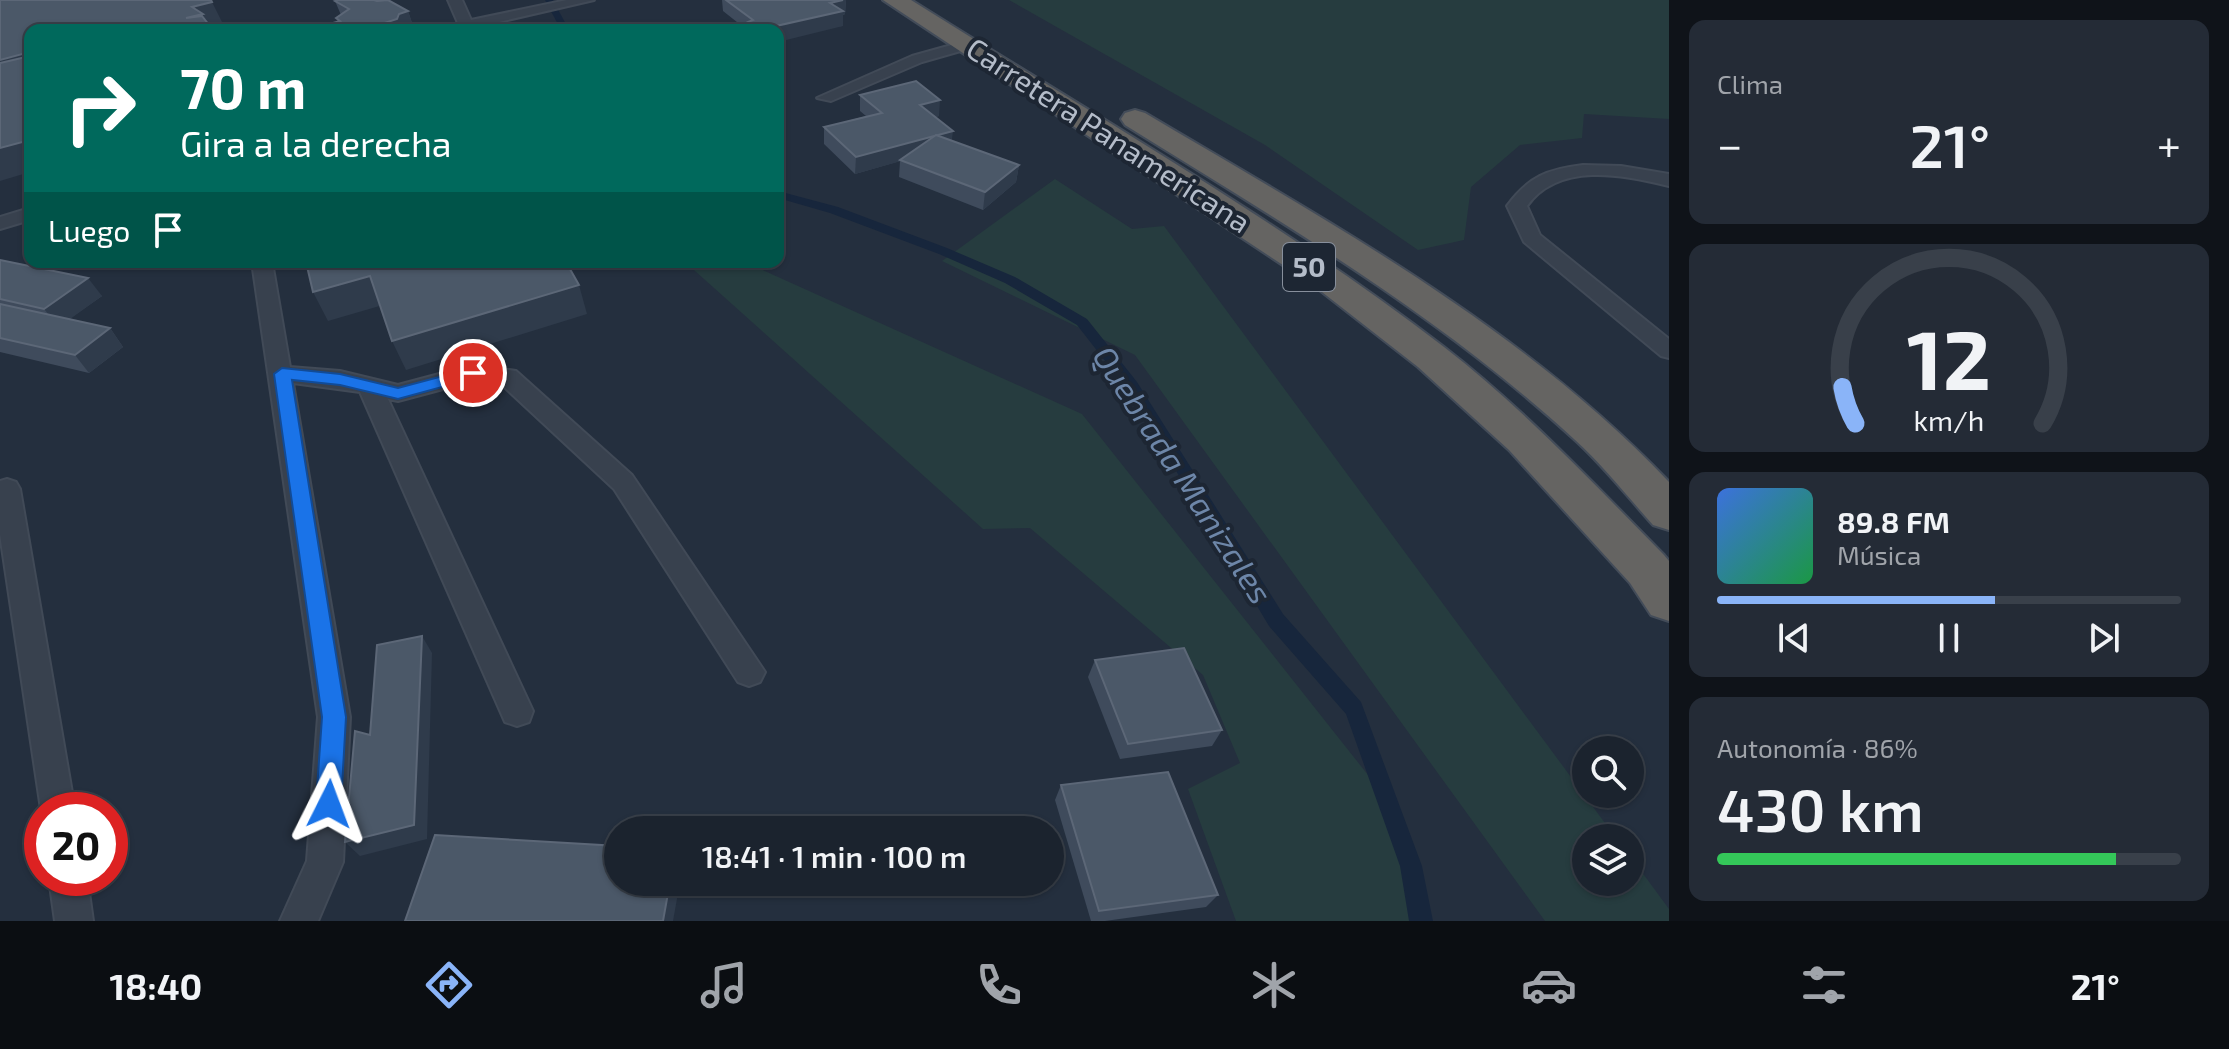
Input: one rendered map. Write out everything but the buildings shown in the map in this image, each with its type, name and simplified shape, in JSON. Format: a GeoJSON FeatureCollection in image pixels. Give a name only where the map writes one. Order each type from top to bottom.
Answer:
{"type":"FeatureCollection","features":[{"type":"Feature","properties":{"kind":"highway","name":"Carretera Panamericana"},"geometry":{"type":"LineString","coordinates":[[895,0],[1326,277],[1432,358],[1524,439],[1647,569],[1669,600]]}},
{"type":"Feature","properties":{"kind":"highway","name":"Carretera Panamericana"},"geometry":{"type":"LineString","coordinates":[[936,0],[1364,260],[1480,341],[1591,430],[1669,512]]}},
{"type":"Feature","properties":{"kind":"lane"},"geometry":{"type":"LineString","coordinates":[[455,0],[465,23]]}},
{"type":"Feature","properties":{"kind":"lane"},"geometry":{"type":"LineString","coordinates":[[462,24],[586,0]]}},
{"type":"Feature","properties":{"kind":"lane"},"geometry":{"type":"LineString","coordinates":[[825,98],[917,59],[966,45]]}},
{"type":"Feature","properties":{"kind":"lane"},"geometry":{"type":"LineString","coordinates":[[1669,180],[1645,173],[1582,170],[1539,181],[1517,206],[1531,238],[1669,351]]}},
{"type":"Feature","properties":{"kind":"lane"},"geometry":{"type":"LineString","coordinates":[[0,223],[24,216]]}},
{"type":"Feature","properties":{"kind":"lane"},"geometry":{"type":"LineString","coordinates":[[263,268],[334,717],[325,862],[299,921]]}},
{"type":"Feature","properties":{"kind":"lane"},"geometry":{"type":"LineString","coordinates":[[282,374],[340,379],[371,389],[398,393],[473,373],[508,377],[623,482],[749,672]]}},
{"type":"Feature","properties":{"kind":"lane"},"geometry":{"type":"LineString","coordinates":[[371,389],[517,711]]}},
{"type":"Feature","properties":{"kind":"lane"},"geometry":{"type":"LineString","coordinates":[[7,489],[54,792]]}},
{"type":"Feature","properties":{"kind":"lane"},"geometry":{"type":"LineString","coordinates":[[71,896],[74,921]]}},
{"type":"Feature","properties":{"kind":"green space"},"geometry":{"type":"Polygon","coordinates":[[[1009,0],[1669,0],[1669,119],[1584,114],[1582,138],[1520,145],[1471,187],[1464,240],[1418,250],[1265,145],[1009,0]]]}},
{"type":"Feature","properties":{"kind":"green space"},"geometry":{"type":"Polygon","coordinates":[[[1055,179],[1132,229],[1164,226],[1572,778],[1572,808],[1594,808],[1606,824],[1572,824],[1572,896],[1644,896],[1644,875],[1669,909],[1669,921],[1545,921],[1135,355],[942,261],[1055,179]]]}},
{"type":"Feature","properties":{"kind":"green space"},"geometry":{"type":"Polygon","coordinates":[[[692,268],[758,268],[1082,414],[1391,804],[1414,921],[1236,921],[1188,789],[1240,763],[1203,675],[1030,528],[983,529],[692,268]]]}},
{"type":"Feature","properties":{"kind":"waterway","name":"Quebrada Manizales"},"geometry":{"type":"LineString","coordinates":[[549,0],[562,24]]}},
{"type":"Feature","properties":{"kind":"waterway","name":"Quebrada Manizales"},"geometry":{"type":"LineString","coordinates":[[784,196],[834,210],[943,251],[1010,280],[1082,322],[1132,386],[1276,620],[1354,709],[1411,866],[1421,921]]}},
{"type":"Feature","properties":{"kind":"route"},"geometry":{"type":"LineString","coordinates":[[329,804],[334,717],[282,374],[340,379],[371,389],[398,393],[473,373]]}}]}
